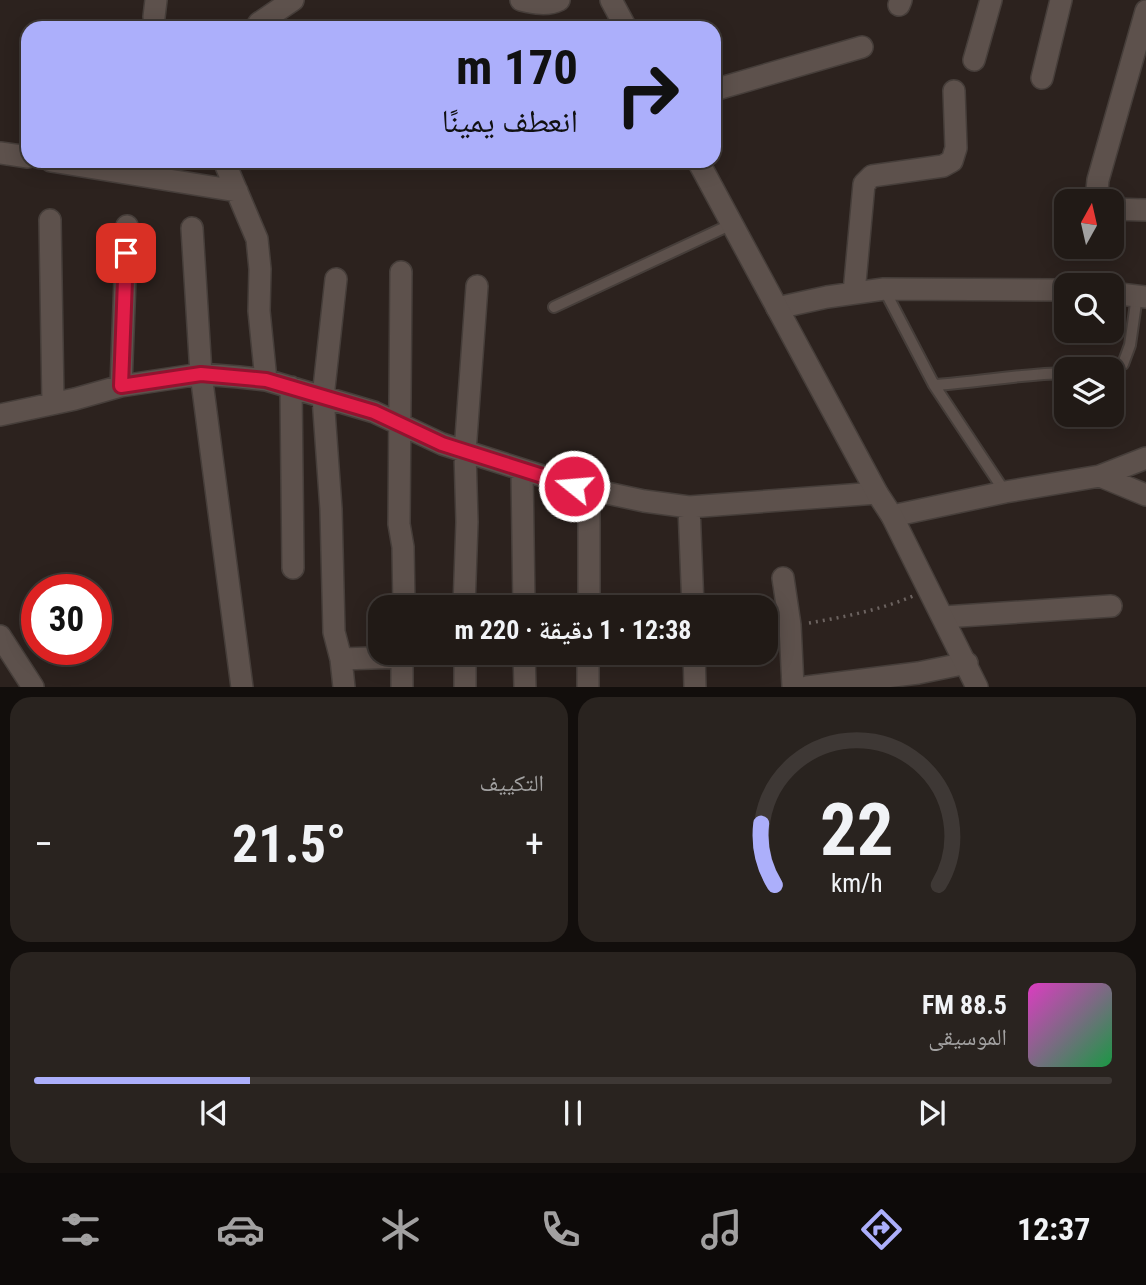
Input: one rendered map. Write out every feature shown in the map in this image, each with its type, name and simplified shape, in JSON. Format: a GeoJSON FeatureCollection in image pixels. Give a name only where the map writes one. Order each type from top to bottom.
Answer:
{"type":"FeatureCollection","features":[{"type":"Feature","properties":{"kind":"street"},"geometry":{"type":"LineString","coordinates":[[262,21],[293,0]]}},
{"type":"Feature","properties":{"kind":"street"},"geometry":{"type":"LineString","coordinates":[[521,0],[537,4],[559,0]]}},
{"type":"Feature","properties":{"kind":"street"},"geometry":{"type":"LineString","coordinates":[[611,0],[622,21]]}},
{"type":"Feature","properties":{"kind":"street"},"geometry":{"type":"LineString","coordinates":[[974,60],[991,0]]}},
{"type":"Feature","properties":{"kind":"street"},"geometry":{"type":"LineString","coordinates":[[1042,78],[1061,0]]}},
{"type":"Feature","properties":{"kind":"street"},"geometry":{"type":"LineString","coordinates":[[1097,189],[1146,10],[1137,0]]}},
{"type":"Feature","properties":{"kind":"street"},"geometry":{"type":"LineString","coordinates":[[721,88],[862,47]]}},
{"type":"Feature","properties":{"kind":"street"},"geometry":{"type":"LineString","coordinates":[[854,293],[864,184],[872,176],[943,166],[952,161],[956,148],[954,91]]}},
{"type":"Feature","properties":{"kind":"street"},"geometry":{"type":"LineString","coordinates":[[0,153],[21,156]]}},
{"type":"Feature","properties":{"kind":"street"},"geometry":{"type":"LineString","coordinates":[[94,168],[237,191]]}},
{"type":"Feature","properties":{"kind":"street"},"geometry":{"type":"LineString","coordinates":[[227,168],[257,239],[260,269],[259,311],[266,380]]}},
{"type":"Feature","properties":{"kind":"street"},"geometry":{"type":"LineString","coordinates":[[702,168],[877,493],[892,516],[977,687]]}},
{"type":"Feature","properties":{"kind":"street"},"geometry":{"type":"LineString","coordinates":[[1124,209],[1146,210]]}},
{"type":"Feature","properties":{"kind":"street"},"geometry":{"type":"LineString","coordinates":[[50,220],[52,403]]}},
{"type":"Feature","properties":{"kind":"street"},"geometry":{"type":"LineString","coordinates":[[121,386],[127,226]]}},
{"type":"Feature","properties":{"kind":"street"},"geometry":{"type":"LineString","coordinates":[[192,228],[201,374],[242,687]]}},
{"type":"Feature","properties":{"kind":"street"},"geometry":{"type":"LineString","coordinates":[[401,272],[399,524],[403,547],[404,595]]}},
{"type":"Feature","properties":{"kind":"street"},"geometry":{"type":"LineString","coordinates":[[335,279],[323,397],[331,509],[334,632],[344,687]]}},
{"type":"Feature","properties":{"kind":"street"},"geometry":{"type":"LineString","coordinates":[[464,595],[467,522],[465,452],[477,286]]}},
{"type":"Feature","properties":{"kind":"street"},"geometry":{"type":"LineString","coordinates":[[778,308],[884,289],[1054,290]]}},
{"type":"Feature","properties":{"kind":"street"},"geometry":{"type":"LineString","coordinates":[[1124,294],[1142,296]]}},
{"type":"Feature","properties":{"kind":"street"},"geometry":{"type":"LineString","coordinates":[[0,415],[121,386],[201,374],[266,380],[291,387],[374,412],[465,452],[589,490],[644,501],[689,507],[877,493]]}},
{"type":"Feature","properties":{"kind":"street"},"geometry":{"type":"LineString","coordinates":[[291,387],[293,568]]}},
{"type":"Feature","properties":{"kind":"street"},"geometry":{"type":"LineString","coordinates":[[892,516],[1005,492],[1100,476],[1146,458]]}},
{"type":"Feature","properties":{"kind":"street"},"geometry":{"type":"LineString","coordinates":[[522,470],[524,595]]}},
{"type":"Feature","properties":{"kind":"street"},"geometry":{"type":"LineString","coordinates":[[1100,476],[1146,495]]}},
{"type":"Feature","properties":{"kind":"street"},"geometry":{"type":"LineString","coordinates":[[589,490],[589,595]]}},
{"type":"Feature","properties":{"kind":"street"},"geometry":{"type":"LineString","coordinates":[[689,507],[693,595]]}},
{"type":"Feature","properties":{"kind":"street"},"geometry":{"type":"LineString","coordinates":[[783,578],[790,625],[793,687]]}},
{"type":"Feature","properties":{"kind":"street"},"geometry":{"type":"LineString","coordinates":[[944,617],[1111,606]]}},
{"type":"Feature","properties":{"kind":"street"},"geometry":{"type":"LineString","coordinates":[[0,636],[33,687]]}},
{"type":"Feature","properties":{"kind":"street"},"geometry":{"type":"LineString","coordinates":[[341,659],[368,657]]}},
{"type":"Feature","properties":{"kind":"street"},"geometry":{"type":"LineString","coordinates":[[807,687],[918,673],[967,663]]}},
{"type":"Feature","properties":{"kind":"street"},"geometry":{"type":"LineString","coordinates":[[402,665],[402,687]]}},
{"type":"Feature","properties":{"kind":"street"},"geometry":{"type":"LineString","coordinates":[[465,665],[465,687]]}},
{"type":"Feature","properties":{"kind":"street"},"geometry":{"type":"LineString","coordinates":[[524,665],[525,687]]}},
{"type":"Feature","properties":{"kind":"street"},"geometry":{"type":"LineString","coordinates":[[588,687],[589,665]]}},
{"type":"Feature","properties":{"kind":"street"},"geometry":{"type":"LineString","coordinates":[[694,665],[695,687]]}},
{"type":"Feature","properties":{"kind":"lane"},"geometry":{"type":"LineString","coordinates":[[554,307],[732,225]]}},
{"type":"Feature","properties":{"kind":"lane"},"geometry":{"type":"LineString","coordinates":[[884,289],[934,385],[1005,492]]}},
{"type":"Feature","properties":{"kind":"lane"},"geometry":{"type":"LineString","coordinates":[[1124,361],[1142,296]]}},
{"type":"Feature","properties":{"kind":"lane"},"geometry":{"type":"LineString","coordinates":[[934,385],[979,382],[1025,374],[1054,373]]}},
{"type":"Feature","properties":{"kind":"path"},"geometry":{"type":"LineString","coordinates":[[790,625],[835,619],[897,603],[930,590]]}},
{"type":"Feature","properties":{"kind":"route"},"geometry":{"type":"LineString","coordinates":[[126,253],[121,386],[201,374],[266,380],[374,412],[442,444],[574,486]]}}]}
